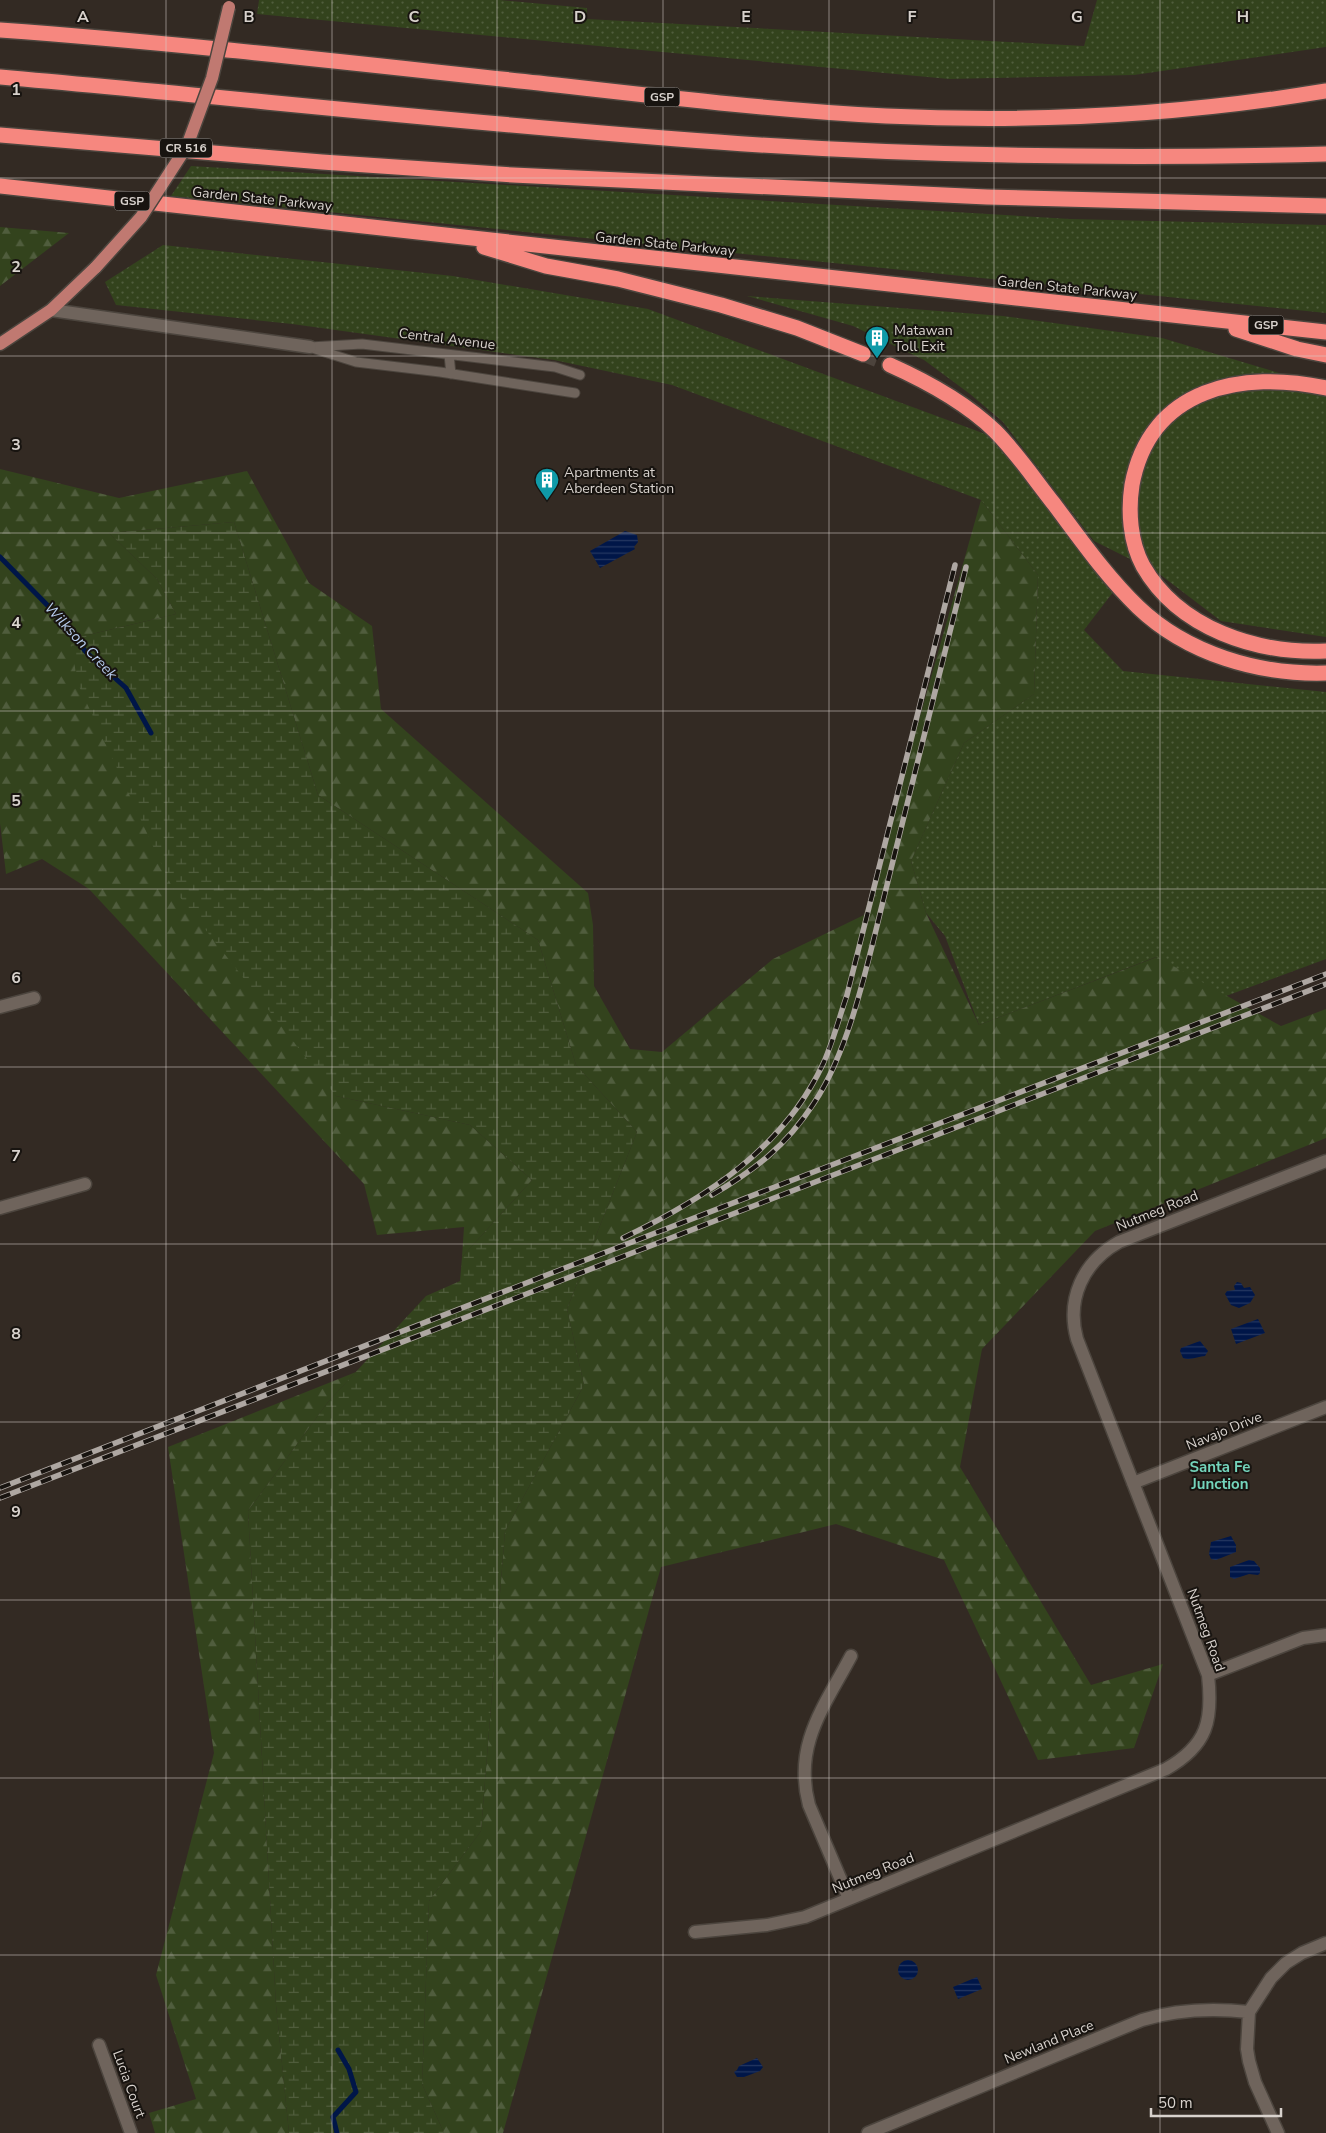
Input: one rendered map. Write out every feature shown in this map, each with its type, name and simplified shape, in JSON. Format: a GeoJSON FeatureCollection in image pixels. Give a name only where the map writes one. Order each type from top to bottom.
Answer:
{"type":"FeatureCollection","features":[{"type":"Feature","properties":{"kind":"highway","name":"GSP"},"geometry":{"type":"LineString","coordinates":[[0,30],[208,48],[756,106],[886,116],[1013,117],[1131,114],[1269,100],[1326,91]]}},
{"type":"Feature","properties":{"kind":"highway"},"geometry":{"type":"LineString","coordinates":[[0,77],[586,132],[749,144],[981,154],[1189,157],[1326,154]]}},
{"type":"Feature","properties":{"kind":"highway"},"geometry":{"type":"LineString","coordinates":[[0,135],[331,163],[504,174],[996,198],[1326,206]]}},
{"type":"Feature","properties":{"kind":"highway","name":"Garden State Parkway"},"geometry":{"type":"LineString","coordinates":[[0,186],[1326,332]]}},
{"type":"Feature","properties":{"kind":"highway"},"geometry":{"type":"LineString","coordinates":[[450,236],[546,266],[618,279],[721,304],[797,328],[863,354]]}},
{"type":"Feature","properties":{"kind":"highway"},"geometry":{"type":"LineString","coordinates":[[1206,319],[1297,349],[1326,354]]}},
{"type":"Feature","properties":{"kind":"highway"},"geometry":{"type":"LineString","coordinates":[[890,365],[954,398],[996,432],[1110,578],[1155,621],[1194,644],[1241,663],[1273,670],[1326,673]]}},
{"type":"Feature","properties":{"kind":"highway"},"geometry":{"type":"LineString","coordinates":[[1326,388],[1292,382],[1249,381],[1202,393],[1185,403],[1153,433],[1142,452],[1135,470],[1130,510],[1135,546],[1142,564],[1164,594],[1191,617],[1213,629],[1247,642],[1291,650],[1326,651]]}},
{"type":"Feature","properties":{"kind":"main road","name":"CR 516"},"geometry":{"type":"LineString","coordinates":[[0,344],[51,310],[96,267],[141,217],[187,146],[212,78],[229,3]]}},
{"type":"Feature","properties":{"kind":"street","name":"Central Avenue"},"geometry":{"type":"LineString","coordinates":[[51,310],[310,347]]}},
{"type":"Feature","properties":{"kind":"street"},"geometry":{"type":"LineString","coordinates":[[0,1007],[34,998]]}},
{"type":"Feature","properties":{"kind":"street","name":"Nutmeg Road"},"geometry":{"type":"LineString","coordinates":[[695,1932],[767,1924],[805,1917],[1166,1769],[1179,1761],[1196,1744],[1208,1719],[1211,1703],[1208,1675],[1075,1330],[1073,1312],[1076,1293],[1083,1276],[1094,1260],[1119,1242],[1326,1161]]}},
{"type":"Feature","properties":{"kind":"street"},"geometry":{"type":"LineString","coordinates":[[0,1208],[85,1184]]}},
{"type":"Feature","properties":{"kind":"street","name":"Navajo Drive"},"geometry":{"type":"LineString","coordinates":[[1133,1483],[1326,1407]]}},
{"type":"Feature","properties":{"kind":"street"},"geometry":{"type":"LineString","coordinates":[[1208,1675],[1303,1638],[1326,1634]]}},
{"type":"Feature","properties":{"kind":"street"},"geometry":{"type":"LineString","coordinates":[[849,1899],[809,1805],[805,1790],[804,1765],[809,1738],[851,1656]]}},
{"type":"Feature","properties":{"kind":"street"},"geometry":{"type":"LineString","coordinates":[[1278,2133],[1255,2082],[1249,2061],[1247,2049],[1249,2012],[1267,1983],[1286,1963],[1302,1953],[1326,1943]]}},
{"type":"Feature","properties":{"kind":"street","name":"Newland Place"},"geometry":{"type":"LineString","coordinates":[[868,2133],[1142,2020],[1190,2009],[1249,2012]]}},
{"type":"Feature","properties":{"kind":"street","name":"Lucia Court"},"geometry":{"type":"LineString","coordinates":[[99,2045],[131,2133]]}},
{"type":"Feature","properties":{"kind":"lane","name":"Central Avenue"},"geometry":{"type":"LineString","coordinates":[[310,347],[362,344],[555,368],[580,375]]}},
{"type":"Feature","properties":{"kind":"lane","name":"Central Avenue"},"geometry":{"type":"LineString","coordinates":[[310,347],[356,362],[575,393]]}},
{"type":"Feature","properties":{"kind":"lane"},"geometry":{"type":"LineString","coordinates":[[449,355],[451,374]]}},
{"type":"Feature","properties":{"kind":"green space"},"geometry":{"type":"Polygon","coordinates":[[[259,0],[500,0],[587,8],[587,19],[1084,46],[1097,0],[1326,0],[1326,47],[1134,75],[949,79],[257,14],[259,0]]]}},
{"type":"Feature","properties":{"kind":"green space"},"geometry":{"type":"Polygon","coordinates":[[[191,166],[1070,219],[1326,225],[1326,313],[171,196],[191,166]]]}},
{"type":"Feature","properties":{"kind":"green space"},"geometry":{"type":"Polygon","coordinates":[[[0,227],[69,233],[0,286],[0,227]]]}},
{"type":"Feature","properties":{"kind":"green space"},"geometry":{"type":"Polygon","coordinates":[[[163,245],[453,276],[648,309],[996,438],[1117,587],[1084,630],[1123,671],[1326,692],[1326,959],[1226,996],[1156,957],[979,1025],[945,936],[926,913],[911,861],[964,743],[1034,694],[1038,575],[981,500],[672,385],[554,360],[292,324],[116,305],[105,282],[163,245]]]}},
{"type":"Feature","properties":{"kind":"green space"},"geometry":{"type":"Polygon","coordinates":[[[747,296],[1003,316],[1162,338],[1326,387],[1326,637],[1221,621],[1158,573],[1094,541],[1003,422],[970,394],[924,360],[853,326],[747,296]]]}},
{"type":"Feature","properties":{"kind":"green space"},"geometry":{"type":"Polygon","coordinates":[[[0,469],[119,498],[247,471],[309,583],[372,626],[381,709],[588,893],[593,925],[594,986],[630,1049],[662,1052],[773,959],[864,915],[981,500],[1038,575],[1034,694],[964,743],[911,861],[926,913],[979,1025],[1157,957],[1281,1026],[1326,1009],[1326,1138],[1095,1231],[982,1349],[960,1467],[1091,1685],[1163,1664],[1134,1748],[1038,1760],[944,1560],[836,1524],[661,1567],[503,2133],[444,2133],[422,2084],[429,1901],[481,1831],[505,1531],[584,1385],[567,1309],[637,1132],[576,1065],[538,940],[318,795],[234,522],[109,533],[157,579],[176,614],[71,639],[336,1096],[470,1125],[532,1180],[462,1257],[464,1227],[377,1235],[364,1184],[89,889],[42,859],[6,874],[0,823],[0,469]]]}},
{"type":"Feature","properties":{"kind":"green space"},"geometry":{"type":"Polygon","coordinates":[[[234,522],[318,795],[538,940],[576,1065],[637,1132],[567,1309],[584,1385],[505,1531],[481,1831],[429,1901],[422,2084],[444,2133],[289,2133],[276,2005],[248,1511],[328,1402],[426,1296],[460,1281],[462,1257],[532,1180],[470,1125],[336,1096],[172,887],[77,682],[71,639],[176,614],[157,579],[109,533],[234,522]]]}},
{"type":"Feature","properties":{"kind":"green space"},"geometry":{"type":"Polygon","coordinates":[[[356,1372],[328,1402],[248,1511],[276,2005],[289,2133],[155,2133],[149,2113],[196,2099],[156,1975],[214,1753],[168,1447],[356,1372]]]}},
{"type":"Feature","properties":{"kind":"water"},"geometry":{"type":"Polygon","coordinates":[[[625,531],[637,535],[638,542],[634,547],[635,549],[600,568],[590,551],[625,531]]]}},
{"type":"Feature","properties":{"kind":"water"},"geometry":{"type":"Polygon","coordinates":[[[1237,1282],[1241,1283],[1244,1288],[1250,1287],[1255,1295],[1250,1303],[1239,1308],[1231,1305],[1225,1294],[1227,1291],[1235,1290],[1234,1286],[1237,1282]]]}},
{"type":"Feature","properties":{"kind":"water"},"geometry":{"type":"Polygon","coordinates":[[[1258,1319],[1265,1333],[1236,1344],[1231,1329],[1258,1319]]]}},
{"type":"Feature","properties":{"kind":"water"},"geometry":{"type":"Polygon","coordinates":[[[1200,1341],[1208,1351],[1205,1356],[1189,1359],[1183,1358],[1180,1351],[1181,1348],[1200,1341]]]}},
{"type":"Feature","properties":{"kind":"water"},"geometry":{"type":"Polygon","coordinates":[[[1231,1536],[1236,1545],[1236,1552],[1216,1560],[1211,1559],[1209,1554],[1211,1542],[1231,1536]]]}},
{"type":"Feature","properties":{"kind":"water"},"geometry":{"type":"Polygon","coordinates":[[[1249,1560],[1254,1561],[1260,1568],[1258,1575],[1249,1574],[1234,1579],[1230,1577],[1230,1567],[1249,1560]]]}},
{"type":"Feature","properties":{"kind":"water"},"geometry":{"type":"Polygon","coordinates":[[[908,1960],[915,1963],[918,1970],[915,1977],[908,1980],[901,1977],[898,1970],[901,1963],[908,1960]]]}},
{"type":"Feature","properties":{"kind":"water"},"geometry":{"type":"Polygon","coordinates":[[[977,1977],[982,1989],[958,1999],[953,1987],[977,1977]]]}},
{"type":"Feature","properties":{"kind":"water"},"geometry":{"type":"Polygon","coordinates":[[[757,2058],[763,2067],[760,2071],[744,2077],[737,2077],[734,2072],[739,2066],[757,2058]]]}},
{"type":"Feature","properties":{"kind":"waterway","name":"Wilkson Creek"},"geometry":{"type":"LineString","coordinates":[[0,557],[58,616],[86,652],[126,688],[151,733]]}},
{"type":"Feature","properties":{"kind":"waterway"},"geometry":{"type":"LineString","coordinates":[[337,2133],[333,2117],[356,2092],[349,2069],[338,2050]]}},
{"type":"Feature","properties":{"kind":"tunnel"},"geometry":{"type":"LineString","coordinates":[[863,354],[890,365]]}},
{"type":"Feature","properties":{"kind":"railway"},"geometry":{"type":"LineString","coordinates":[[623,1238],[684,1206],[739,1168],[764,1146],[787,1121],[806,1094],[823,1064],[847,995],[955,565]]}},
{"type":"Feature","properties":{"kind":"railway"},"geometry":{"type":"LineString","coordinates":[[712,1195],[756,1166],[792,1132],[814,1103],[839,1054],[866,968],[966,567]]}},
{"type":"Feature","properties":{"kind":"railway"},"geometry":{"type":"LineString","coordinates":[[0,1488],[1326,974]]}},
{"type":"Feature","properties":{"kind":"railway"},"geometry":{"type":"LineString","coordinates":[[0,1498],[1326,984]]}},
{"type":"Feature","properties":{"kind":"place","name":"Matawan Toll Exit"},"geometry":{"type":"Point","coordinates":[877,359]}},
{"type":"Feature","properties":{"kind":"place","name":"Apartments at Aberdeen Station"},"geometry":{"type":"Point","coordinates":[547,501]}},
{"type":"Feature","properties":{"kind":"district","name":"Santa Fe Junction"},"geometry":{"type":"Point","coordinates":[1220,1476]}}]}
